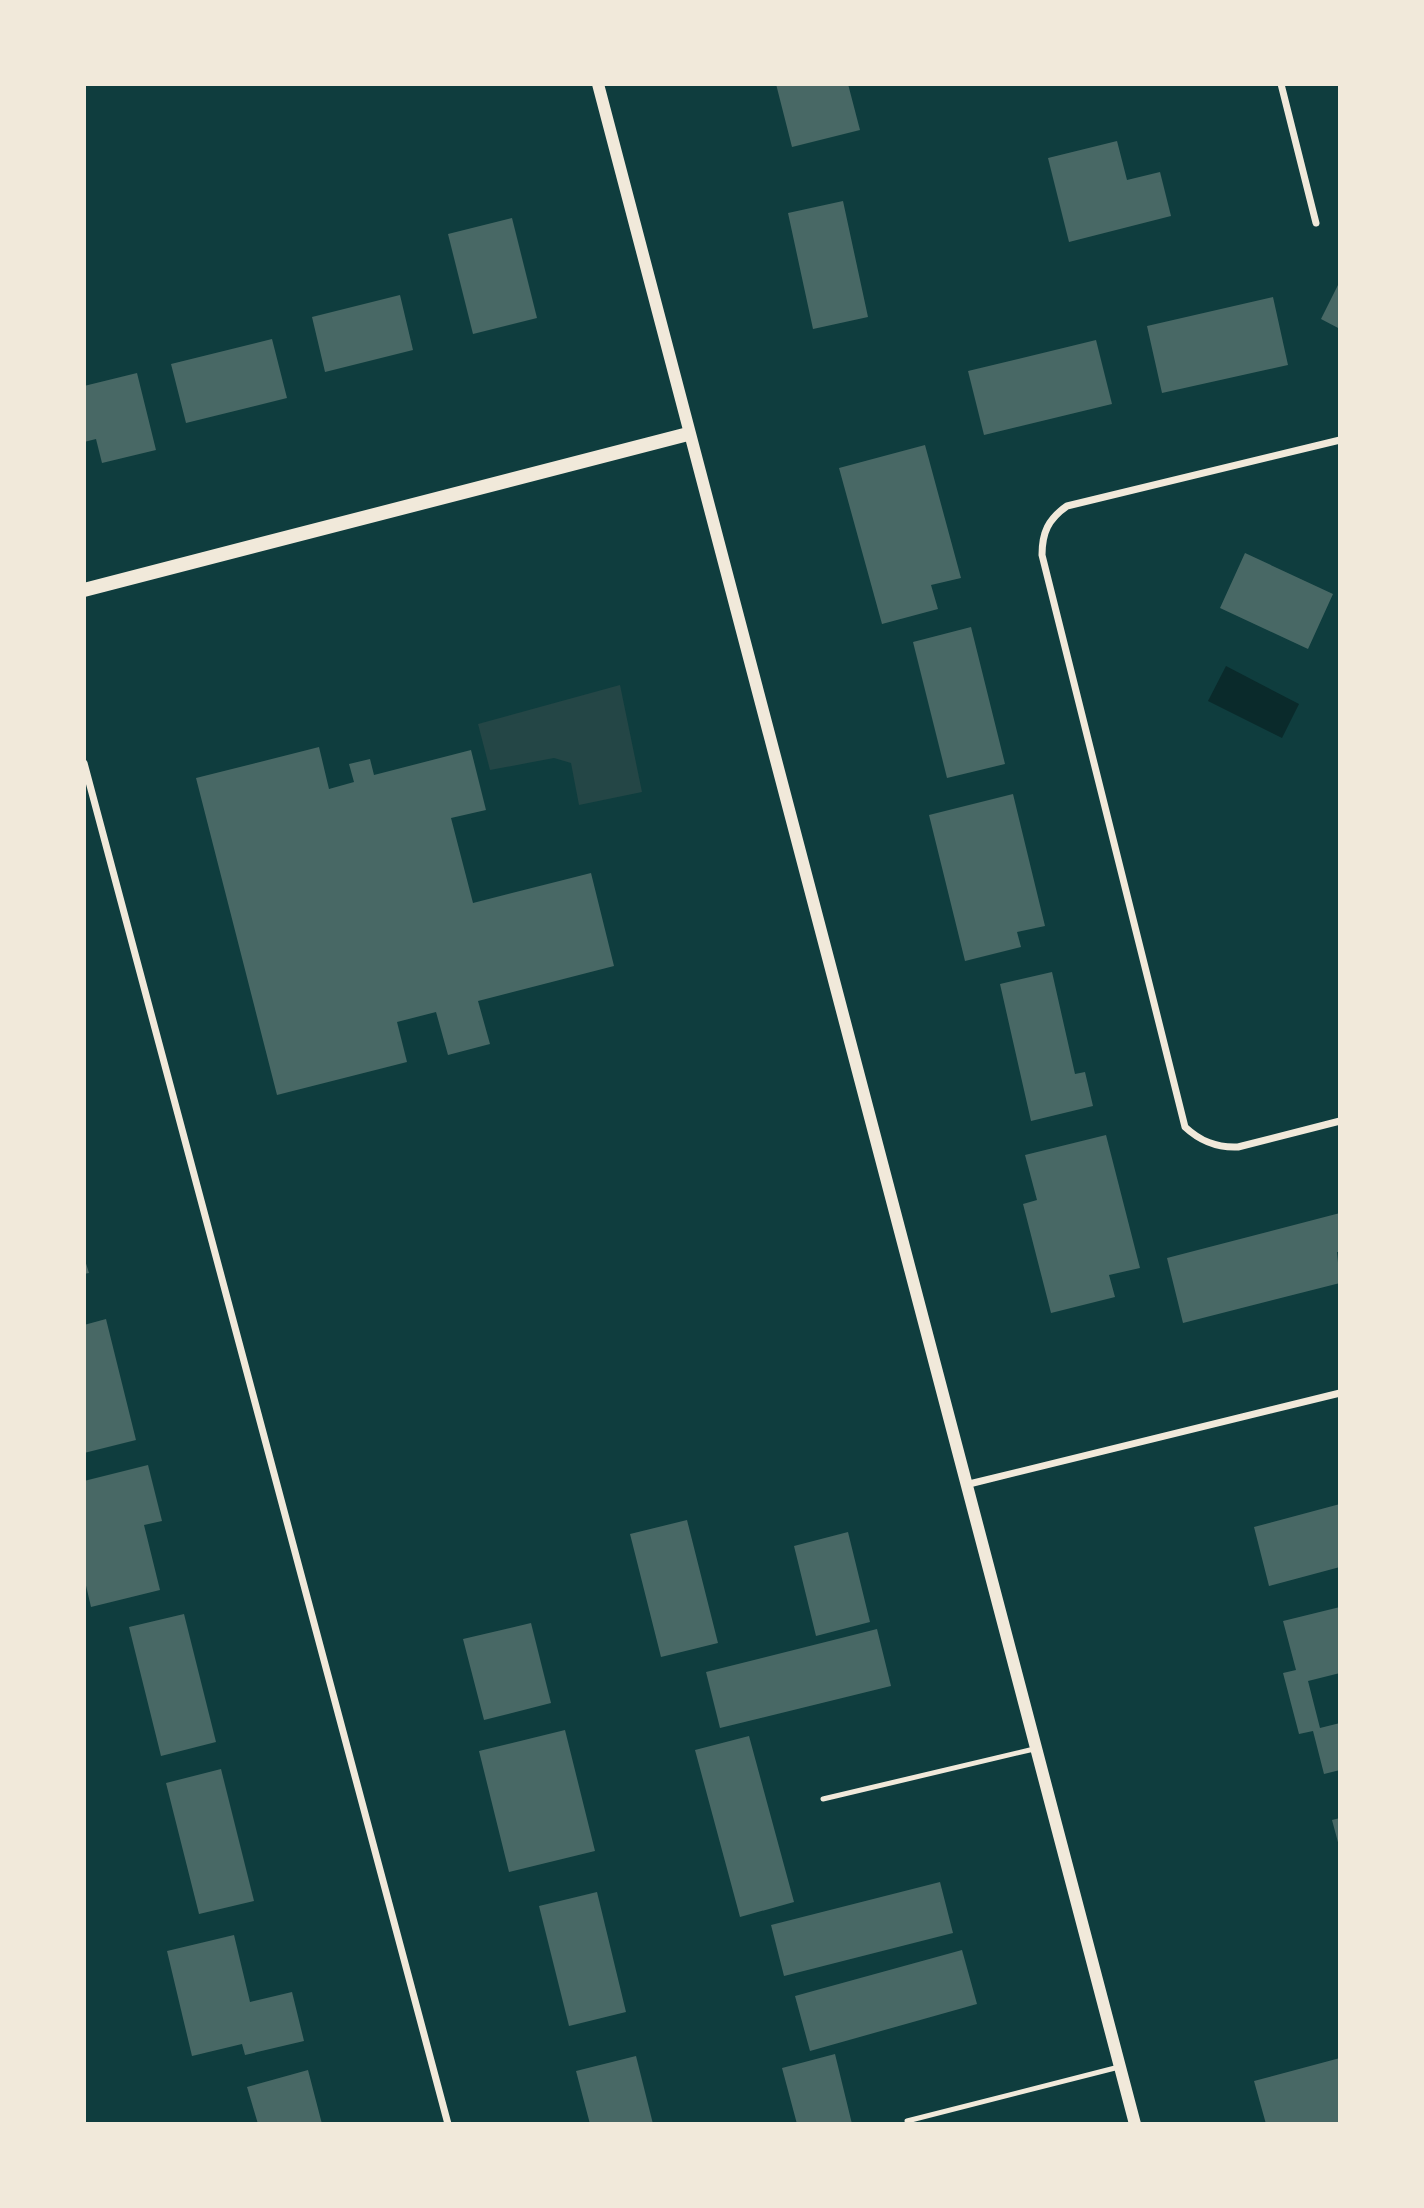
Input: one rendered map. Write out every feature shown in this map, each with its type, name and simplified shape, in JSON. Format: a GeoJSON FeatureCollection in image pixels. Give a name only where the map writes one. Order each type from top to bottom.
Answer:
{"type":"FeatureCollection","features":[{"type":"Feature","properties":{"kind":"main road"},"geometry":{"type":"LineString","coordinates":[[84,590],[688,434]]}},
{"type":"Feature","properties":{"kind":"street"},"geometry":{"type":"LineString","coordinates":[[598,84],[964,1485],[1135,2124]]}},
{"type":"Feature","properties":{"kind":"street"},"geometry":{"type":"LineString","coordinates":[[1281,84],[1316,223]]}},
{"type":"Feature","properties":{"kind":"street"},"geometry":{"type":"LineString","coordinates":[[1340,440],[1067,506],[1055,514],[1046,527],[1042,555],[1185,1127],[1197,1138],[1222,1147],[1238,1147],[1340,1121]]}},
{"type":"Feature","properties":{"kind":"street"},"geometry":{"type":"LineString","coordinates":[[84,763],[448,2124]]}},
{"type":"Feature","properties":{"kind":"street"},"geometry":{"type":"LineString","coordinates":[[964,1485],[1340,1393]]}},
{"type":"Feature","properties":{"kind":"lane"},"geometry":{"type":"LineString","coordinates":[[823,1799],[1034,1749]]}},
{"type":"Feature","properties":{"kind":"lane"},"geometry":{"type":"LineString","coordinates":[[907,2121],[1119,2067]]}},
{"type":"Feature","properties":{"kind":"shaded area"},"geometry":{"type":"Polygon","coordinates":[[[1226,666],[1299,704],[1282,738],[1208,701],[1226,666]]]}},
{"type":"Feature","properties":{"kind":"shaded area"},"geometry":{"type":"Polygon","coordinates":[[[620,685],[642,792],[579,805],[571,763],[554,758],[490,770],[478,724],[620,685]]]}},
{"type":"Feature","properties":{"kind":"building"},"geometry":{"type":"Polygon","coordinates":[[[776,84],[848,84],[860,130],[792,147],[776,84]]]}},
{"type":"Feature","properties":{"kind":"building"},"geometry":{"type":"Polygon","coordinates":[[[1117,141],[1127,180],[1160,172],[1171,216],[1069,242],[1048,158],[1117,141]]]}},
{"type":"Feature","properties":{"kind":"building"},"geometry":{"type":"Polygon","coordinates":[[[843,201],[868,317],[813,329],[788,213],[843,201]]]}},
{"type":"Feature","properties":{"kind":"building"},"geometry":{"type":"Polygon","coordinates":[[[512,218],[537,318],[473,334],[448,234],[512,218]]]}},
{"type":"Feature","properties":{"kind":"building"},"geometry":{"type":"Polygon","coordinates":[[[1340,281],[1340,329],[1321,319],[1340,281]]]}},
{"type":"Feature","properties":{"kind":"building"},"geometry":{"type":"Polygon","coordinates":[[[400,295],[413,350],[325,372],[312,317],[400,295]]]}},
{"type":"Feature","properties":{"kind":"building"},"geometry":{"type":"Polygon","coordinates":[[[1273,297],[1288,365],[1162,393],[1147,326],[1273,297]]]}},
{"type":"Feature","properties":{"kind":"building"},"geometry":{"type":"Polygon","coordinates":[[[272,339],[287,398],[186,423],[171,364],[272,339]]]}},
{"type":"Feature","properties":{"kind":"building"},"geometry":{"type":"Polygon","coordinates":[[[1096,340],[1112,404],[984,435],[968,371],[1096,340]]]}},
{"type":"Feature","properties":{"kind":"building"},"geometry":{"type":"Polygon","coordinates":[[[137,373],[156,450],[102,463],[96,439],[84,442],[84,386],[137,373]]]}},
{"type":"Feature","properties":{"kind":"building"},"geometry":{"type":"Polygon","coordinates":[[[925,445],[961,578],[931,585],[938,609],[882,624],[839,468],[925,445]]]}},
{"type":"Feature","properties":{"kind":"building"},"geometry":{"type":"Polygon","coordinates":[[[1245,553],[1333,594],[1308,649],[1220,608],[1245,553]]]}},
{"type":"Feature","properties":{"kind":"building"},"geometry":{"type":"Polygon","coordinates":[[[971,627],[1005,764],[947,778],[913,642],[971,627]]]}},
{"type":"Feature","properties":{"kind":"building"},"geometry":{"type":"Polygon","coordinates":[[[319,747],[329,789],[354,782],[349,764],[370,759],[374,775],[471,750],[486,810],[451,818],[473,903],[591,873],[614,966],[478,1001],[490,1044],[448,1055],[436,1012],[397,1022],[407,1062],[277,1095],[196,778],[319,747]]]}},
{"type":"Feature","properties":{"kind":"building"},"geometry":{"type":"Polygon","coordinates":[[[1013,794],[1045,926],[1017,932],[1021,947],[965,961],[929,815],[1013,794]]]}},
{"type":"Feature","properties":{"kind":"building"},"geometry":{"type":"Polygon","coordinates":[[[1052,972],[1075,1074],[1085,1072],[1093,1106],[1031,1121],[1000,984],[1052,972]]]}},
{"type":"Feature","properties":{"kind":"building"},"geometry":{"type":"Polygon","coordinates":[[[1106,1135],[1140,1268],[1109,1275],[1115,1297],[1051,1313],[1023,1204],[1037,1200],[1025,1155],[1106,1135]]]}},
{"type":"Feature","properties":{"kind":"building"},"geometry":{"type":"Polygon","coordinates":[[[1340,1213],[1340,1252],[1337,1252],[1340,1283],[1183,1323],[1167,1258],[1340,1213]]]}},
{"type":"Feature","properties":{"kind":"building"},"geometry":{"type":"Polygon","coordinates":[[[84,1257],[89,1273],[84,1274],[84,1257]]]}},
{"type":"Feature","properties":{"kind":"building"},"geometry":{"type":"Polygon","coordinates":[[[106,1319],[136,1440],[84,1453],[84,1325],[106,1319]]]}},
{"type":"Feature","properties":{"kind":"building"},"geometry":{"type":"Polygon","coordinates":[[[148,1465],[162,1521],[144,1525],[160,1590],[91,1607],[84,1577],[84,1481],[148,1465]]]}},
{"type":"Feature","properties":{"kind":"building"},"geometry":{"type":"Polygon","coordinates":[[[1340,1504],[1340,1567],[1269,1586],[1254,1527],[1340,1504]]]}},
{"type":"Feature","properties":{"kind":"building"},"geometry":{"type":"Polygon","coordinates":[[[687,1520],[718,1643],[661,1657],[630,1534],[687,1520]]]}},
{"type":"Feature","properties":{"kind":"building"},"geometry":{"type":"Polygon","coordinates":[[[848,1532],[870,1622],[816,1636],[794,1546],[848,1532]]]}},
{"type":"Feature","properties":{"kind":"building"},"geometry":{"type":"Polygon","coordinates":[[[1340,1607],[1340,1673],[1308,1681],[1320,1728],[1340,1723],[1340,1770],[1324,1774],[1313,1731],[1299,1734],[1283,1673],[1296,1670],[1283,1621],[1340,1607]]]}},
{"type":"Feature","properties":{"kind":"building"},"geometry":{"type":"Polygon","coordinates":[[[184,1614],[216,1742],[161,1756],[129,1627],[184,1614]]]}},
{"type":"Feature","properties":{"kind":"building"},"geometry":{"type":"Polygon","coordinates":[[[531,1623],[551,1703],[484,1720],[463,1639],[531,1623]]]}},
{"type":"Feature","properties":{"kind":"building"},"geometry":{"type":"Polygon","coordinates":[[[877,1629],[891,1686],[720,1728],[706,1672],[877,1629]]]}},
{"type":"Feature","properties":{"kind":"building"},"geometry":{"type":"Polygon","coordinates":[[[565,1730],[595,1851],[509,1872],[479,1751],[565,1730]]]}},
{"type":"Feature","properties":{"kind":"building"},"geometry":{"type":"Polygon","coordinates":[[[749,1736],[794,1902],[740,1917],[695,1750],[749,1736]]]}},
{"type":"Feature","properties":{"kind":"building"},"geometry":{"type":"Polygon","coordinates":[[[221,1769],[254,1901],[199,1914],[166,1783],[221,1769]]]}},
{"type":"Feature","properties":{"kind":"building"},"geometry":{"type":"Polygon","coordinates":[[[1340,1818],[1340,1846],[1339,1846],[1332,1820],[1340,1818]]]}},
{"type":"Feature","properties":{"kind":"building"},"geometry":{"type":"Polygon","coordinates":[[[940,1882],[953,1933],[784,1976],[771,1925],[940,1882]]]}},
{"type":"Feature","properties":{"kind":"building"},"geometry":{"type":"Polygon","coordinates":[[[597,1892],[626,2012],[569,2026],[539,1906],[597,1892]]]}},
{"type":"Feature","properties":{"kind":"building"},"geometry":{"type":"Polygon","coordinates":[[[234,1935],[250,2002],[292,1992],[304,2041],[245,2055],[242,2044],[192,2056],[167,1951],[234,1935]]]}},
{"type":"Feature","properties":{"kind":"building"},"geometry":{"type":"Polygon","coordinates":[[[962,1950],[977,2004],[810,2051],[795,1996],[962,1950]]]}},
{"type":"Feature","properties":{"kind":"building"},"geometry":{"type":"Polygon","coordinates":[[[835,2054],[852,2124],[797,2124],[782,2068],[835,2054]]]}},
{"type":"Feature","properties":{"kind":"building"},"geometry":{"type":"Polygon","coordinates":[[[636,2056],[653,2124],[590,2124],[576,2071],[636,2056]]]}},
{"type":"Feature","properties":{"kind":"building"},"geometry":{"type":"Polygon","coordinates":[[[1340,2058],[1340,2124],[1266,2124],[1254,2081],[1340,2058]]]}},
{"type":"Feature","properties":{"kind":"building"},"geometry":{"type":"Polygon","coordinates":[[[308,2070],[322,2124],[258,2124],[247,2087],[308,2070]]]}}]}
